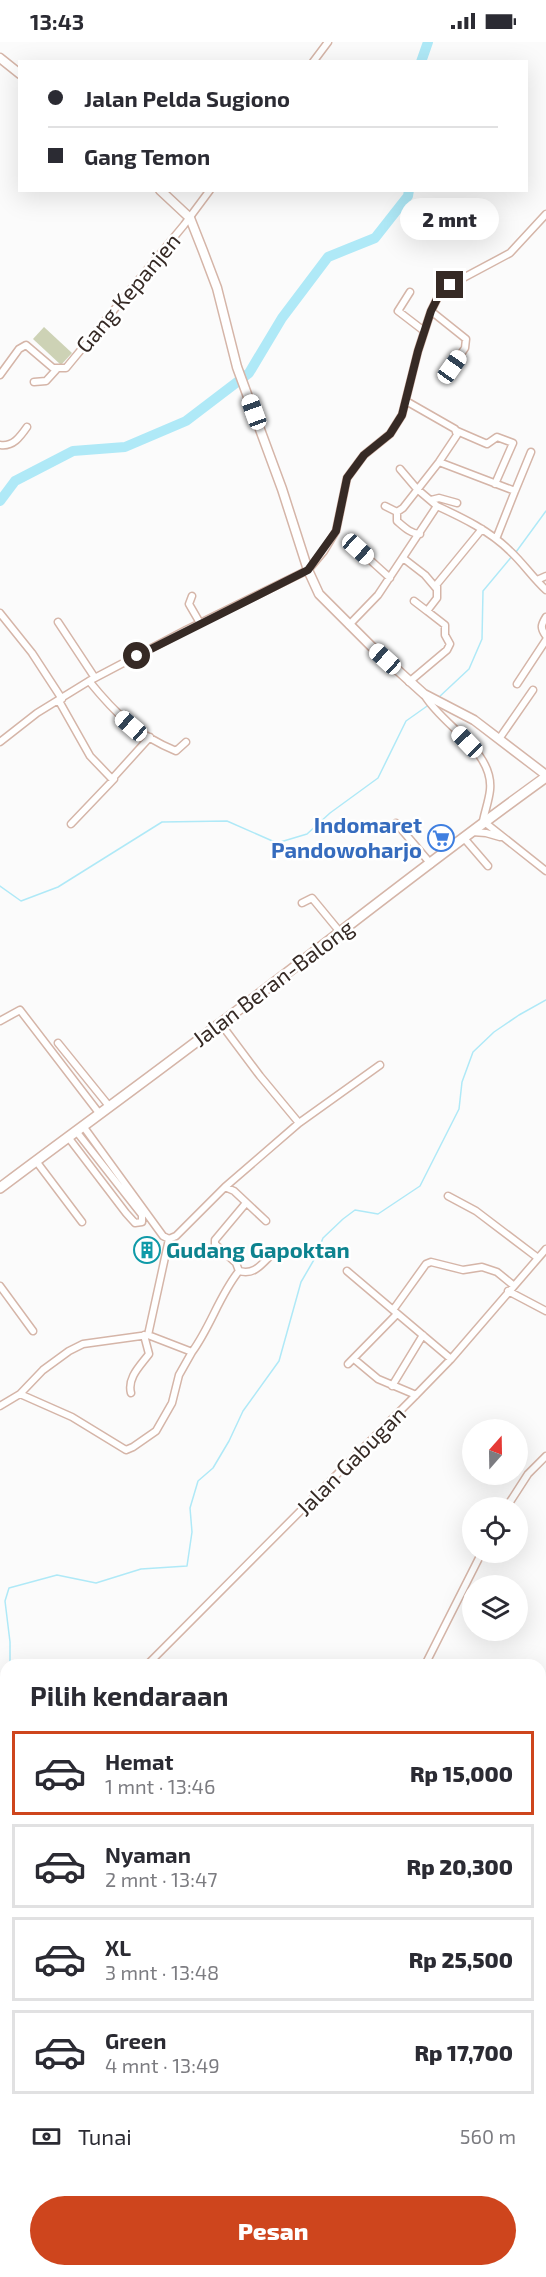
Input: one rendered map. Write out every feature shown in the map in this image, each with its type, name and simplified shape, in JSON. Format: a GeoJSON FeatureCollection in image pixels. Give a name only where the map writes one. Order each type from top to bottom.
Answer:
{"type":"FeatureCollection","features":[{"type":"Feature","properties":{"kind":"main road","name":"Jalan Beran-Balong"},"geometry":{"type":"LineString","coordinates":[[0,1188],[221,1024],[431,864],[483,821],[546,776]]}},
{"type":"Feature","properties":{"kind":"street"},"geometry":{"type":"LineString","coordinates":[[314,60],[328,42]]}},
{"type":"Feature","properties":{"kind":"street"},"geometry":{"type":"LineString","coordinates":[[0,58],[18,72]]}},
{"type":"Feature","properties":{"kind":"street"},"geometry":{"type":"LineString","coordinates":[[162,192],[190,218],[217,288],[237,367],[282,489],[308,570],[319,594],[424,694],[481,757],[488,768],[490,790],[483,821],[546,871]]}},
{"type":"Feature","properties":{"kind":"street","name":"Gang Kepanjen"},"geometry":{"type":"LineString","coordinates":[[56,370],[66,368],[190,218],[209,192]]}},
{"type":"Feature","properties":{"kind":"street"},"geometry":{"type":"LineString","coordinates":[[0,742],[37,713],[92,679],[308,570],[336,531],[347,478],[364,455],[390,434],[402,415],[424,331],[439,295],[450,285],[510,253],[546,214]]}},
{"type":"Feature","properties":{"kind":"street"},"geometry":{"type":"LineString","coordinates":[[410,291],[398,311],[424,331]]}},
{"type":"Feature","properties":{"kind":"street"},"geometry":{"type":"LineString","coordinates":[[431,311],[466,339],[465,348],[452,367]]}},
{"type":"Feature","properties":{"kind":"street"},"geometry":{"type":"LineString","coordinates":[[1,370],[19,349],[26,345],[56,370],[46,381],[34,382]]}},
{"type":"Feature","properties":{"kind":"street"},"geometry":{"type":"LineString","coordinates":[[406,401],[458,431],[487,444],[497,437],[513,443],[495,484]]}},
{"type":"Feature","properties":{"kind":"street"},"geometry":{"type":"LineString","coordinates":[[0,445],[11,444],[27,427]]}},
{"type":"Feature","properties":{"kind":"street"},"geometry":{"type":"LineString","coordinates":[[396,512],[403,508],[439,462],[457,438],[458,431]]}},
{"type":"Feature","properties":{"kind":"street"},"geometry":{"type":"LineString","coordinates":[[496,539],[531,452]]}},
{"type":"Feature","properties":{"kind":"street"},"geometry":{"type":"LineString","coordinates":[[439,462],[515,491]]}},
{"type":"Feature","properties":{"kind":"street"},"geometry":{"type":"LineString","coordinates":[[400,469],[417,489],[437,506],[468,520],[511,551],[546,590]]}},
{"type":"Feature","properties":{"kind":"street"},"geometry":{"type":"LineString","coordinates":[[431,500],[439,498],[457,503]]}},
{"type":"Feature","properties":{"kind":"street"},"geometry":{"type":"LineString","coordinates":[[385,506],[396,512]]}},
{"type":"Feature","properties":{"kind":"street"},"geometry":{"type":"LineString","coordinates":[[349,625],[378,595],[437,506]]}},
{"type":"Feature","properties":{"kind":"street"},"geometry":{"type":"LineString","coordinates":[[396,512],[397,521],[401,525],[420,534]]}},
{"type":"Feature","properties":{"kind":"street"},"geometry":{"type":"LineString","coordinates":[[436,588],[482,529]]}},
{"type":"Feature","properties":{"kind":"street"},"geometry":{"type":"LineString","coordinates":[[358,549],[390,578]]}},
{"type":"Feature","properties":{"kind":"street"},"geometry":{"type":"LineString","coordinates":[[403,558],[425,575],[436,588],[438,598],[427,611]]}},
{"type":"Feature","properties":{"kind":"street"},"geometry":{"type":"LineString","coordinates":[[537,580],[546,576]]}},
{"type":"Feature","properties":{"kind":"street"},"geometry":{"type":"LineString","coordinates":[[192,596],[189,604],[200,623]]}},
{"type":"Feature","properties":{"kind":"street"},"geometry":{"type":"LineString","coordinates":[[409,682],[450,644],[445,635],[446,626],[414,601]]}},
{"type":"Feature","properties":{"kind":"street"},"geometry":{"type":"LineString","coordinates":[[0,614],[32,653],[61,700],[90,756],[109,777],[114,779]]}},
{"type":"Feature","properties":{"kind":"street"},"geometry":{"type":"LineString","coordinates":[[517,684],[546,638],[541,626],[546,617]]}},
{"type":"Feature","properties":{"kind":"street"},"geometry":{"type":"LineString","coordinates":[[58,622],[112,710],[131,726],[176,751],[186,742]]}},
{"type":"Feature","properties":{"kind":"street"},"geometry":{"type":"LineString","coordinates":[[499,739],[533,690]]}},
{"type":"Feature","properties":{"kind":"street"},"geometry":{"type":"LineString","coordinates":[[424,694],[456,709],[546,776]]}},
{"type":"Feature","properties":{"kind":"street"},"geometry":{"type":"LineString","coordinates":[[71,824],[150,737]]}},
{"type":"Feature","properties":{"kind":"street"},"geometry":{"type":"LineString","coordinates":[[396,823],[431,864]]}},
{"type":"Feature","properties":{"kind":"street"},"geometry":{"type":"LineString","coordinates":[[488,866],[466,835],[486,833],[504,838]]}},
{"type":"Feature","properties":{"kind":"street"},"geometry":{"type":"LineString","coordinates":[[302,903],[312,898],[340,932]]}},
{"type":"Feature","properties":{"kind":"street"},"geometry":{"type":"LineString","coordinates":[[0,1022],[20,1010],[99,1113]]}},
{"type":"Feature","properties":{"kind":"street"},"geometry":{"type":"LineString","coordinates":[[221,1024],[299,1123]]}},
{"type":"Feature","properties":{"kind":"street"},"geometry":{"type":"LineString","coordinates":[[58,1043],[109,1106]]}},
{"type":"Feature","properties":{"kind":"street"},"geometry":{"type":"LineString","coordinates":[[80,1128],[163,1236],[169,1239],[176,1236],[225,1187],[299,1123],[380,1065]]}},
{"type":"Feature","properties":{"kind":"street"},"geometry":{"type":"LineString","coordinates":[[68,1137],[126,1213],[135,1223],[142,1222],[142,1215],[80,1128]]}},
{"type":"Feature","properties":{"kind":"street"},"geometry":{"type":"LineString","coordinates":[[36,1161],[82,1222]]}},
{"type":"Feature","properties":{"kind":"street"},"geometry":{"type":"LineString","coordinates":[[225,1187],[234,1191],[266,1221]]}},
{"type":"Feature","properties":{"kind":"street"},"geometry":{"type":"LineString","coordinates":[[448,1196],[476,1211],[538,1258]]}},
{"type":"Feature","properties":{"kind":"street"},"geometry":{"type":"LineString","coordinates":[[239,1271],[236,1263],[216,1246],[215,1240],[246,1203]]}},
{"type":"Feature","properties":{"kind":"street"},"geometry":{"type":"LineString","coordinates":[[131,1394],[130,1380],[149,1354],[146,1335],[169,1239]]}},
{"type":"Feature","properties":{"kind":"street","name":"Jalan Gabugan"},"geometry":{"type":"LineString","coordinates":[[153,1659],[451,1359],[546,1249]]}},
{"type":"Feature","properties":{"kind":"street"},"geometry":{"type":"LineString","coordinates":[[239,1271],[248,1274],[255,1271],[271,1255]]}},
{"type":"Feature","properties":{"kind":"street"},"geometry":{"type":"LineString","coordinates":[[348,1364],[395,1312],[429,1262],[463,1270],[482,1267],[496,1272],[513,1285]]}},
{"type":"Feature","properties":{"kind":"street"},"geometry":{"type":"LineString","coordinates":[[20,1394],[72,1417],[126,1449],[134,1447],[156,1431],[172,1403],[179,1375],[210,1324],[225,1289],[239,1271]]}},
{"type":"Feature","properties":{"kind":"street"},"geometry":{"type":"LineString","coordinates":[[347,1271],[451,1359]]}},
{"type":"Feature","properties":{"kind":"street"},"geometry":{"type":"LineString","coordinates":[[0,1286],[33,1331]]}},
{"type":"Feature","properties":{"kind":"street"},"geometry":{"type":"LineString","coordinates":[[508,1291],[546,1311]]}},
{"type":"Feature","properties":{"kind":"street"},"geometry":{"type":"LineString","coordinates":[[0,1406],[9,1398],[20,1394],[43,1370],[83,1344],[146,1335],[192,1352]]}},
{"type":"Feature","properties":{"kind":"street"},"geometry":{"type":"LineString","coordinates":[[392,1386],[423,1335]]}},
{"type":"Feature","properties":{"kind":"street"},"geometry":{"type":"LineString","coordinates":[[354,1359],[378,1379],[416,1395]]}},
{"type":"Feature","properties":{"kind":"street"},"geometry":{"type":"LineString","coordinates":[[513,1497],[528,1474],[546,1456]]}},
{"type":"Feature","properties":{"kind":"street"},"geometry":{"type":"LineString","coordinates":[[428,1659],[476,1563]]}},
{"type":"Feature","properties":{"kind":"street"},"geometry":{"type":"LineString","coordinates":[[206,2277],[221,2277]]}},
{"type":"Feature","properties":{"kind":"green space"},"geometry":{"type":"Polygon","coordinates":[[[44,327],[72,353],[61,365],[33,339],[44,327]]]}},
{"type":"Feature","properties":{"kind":"waterway"},"geometry":{"type":"LineString","coordinates":[[422,60],[428,42]]}},
{"type":"Feature","properties":{"kind":"waterway"},"geometry":{"type":"LineString","coordinates":[[0,501],[15,481],[73,451],[125,447],[186,421],[249,373],[282,318],[328,257],[375,238],[408,196],[409,192]]}},
{"type":"Feature","properties":{"kind":"waterway"},"geometry":{"type":"LineString","coordinates":[[516,552],[546,511]]}},
{"type":"Feature","properties":{"kind":"waterway"},"geometry":{"type":"LineString","coordinates":[[438,698],[469,669],[482,639],[483,591],[513,555]]}},
{"type":"Feature","properties":{"kind":"waterway"},"geometry":{"type":"LineString","coordinates":[[0,886],[21,901],[58,887],[162,822],[227,821],[277,843],[307,834],[330,813],[378,778],[406,721],[430,704]]}},
{"type":"Feature","properties":{"kind":"waterway"},"geometry":{"type":"LineString","coordinates":[[10,1659],[5,1601],[9,1588],[57,1575],[96,1583],[141,1569],[187,1566],[192,1532],[190,1508],[198,1481],[213,1468],[243,1411],[279,1361],[301,1282],[323,1238],[355,1210],[378,1214],[420,1186],[459,1109],[462,1082],[473,1052],[494,1032],[546,1000]]}},
{"type":"Feature","properties":{"kind":"place","name":"Indomaret Pandowoharjo"},"geometry":{"type":"Point","coordinates":[441,838]}},
{"type":"Feature","properties":{"kind":"place","name":"Gudang Gapoktan"},"geometry":{"type":"Point","coordinates":[147,1250]}},
{"type":"Feature","properties":{"kind":"route"},"geometry":{"type":"LineString","coordinates":[[137,656],[308,570],[324,551],[336,531],[347,478],[354,466],[390,434],[402,415],[431,311],[439,295],[450,285]]}}]}
